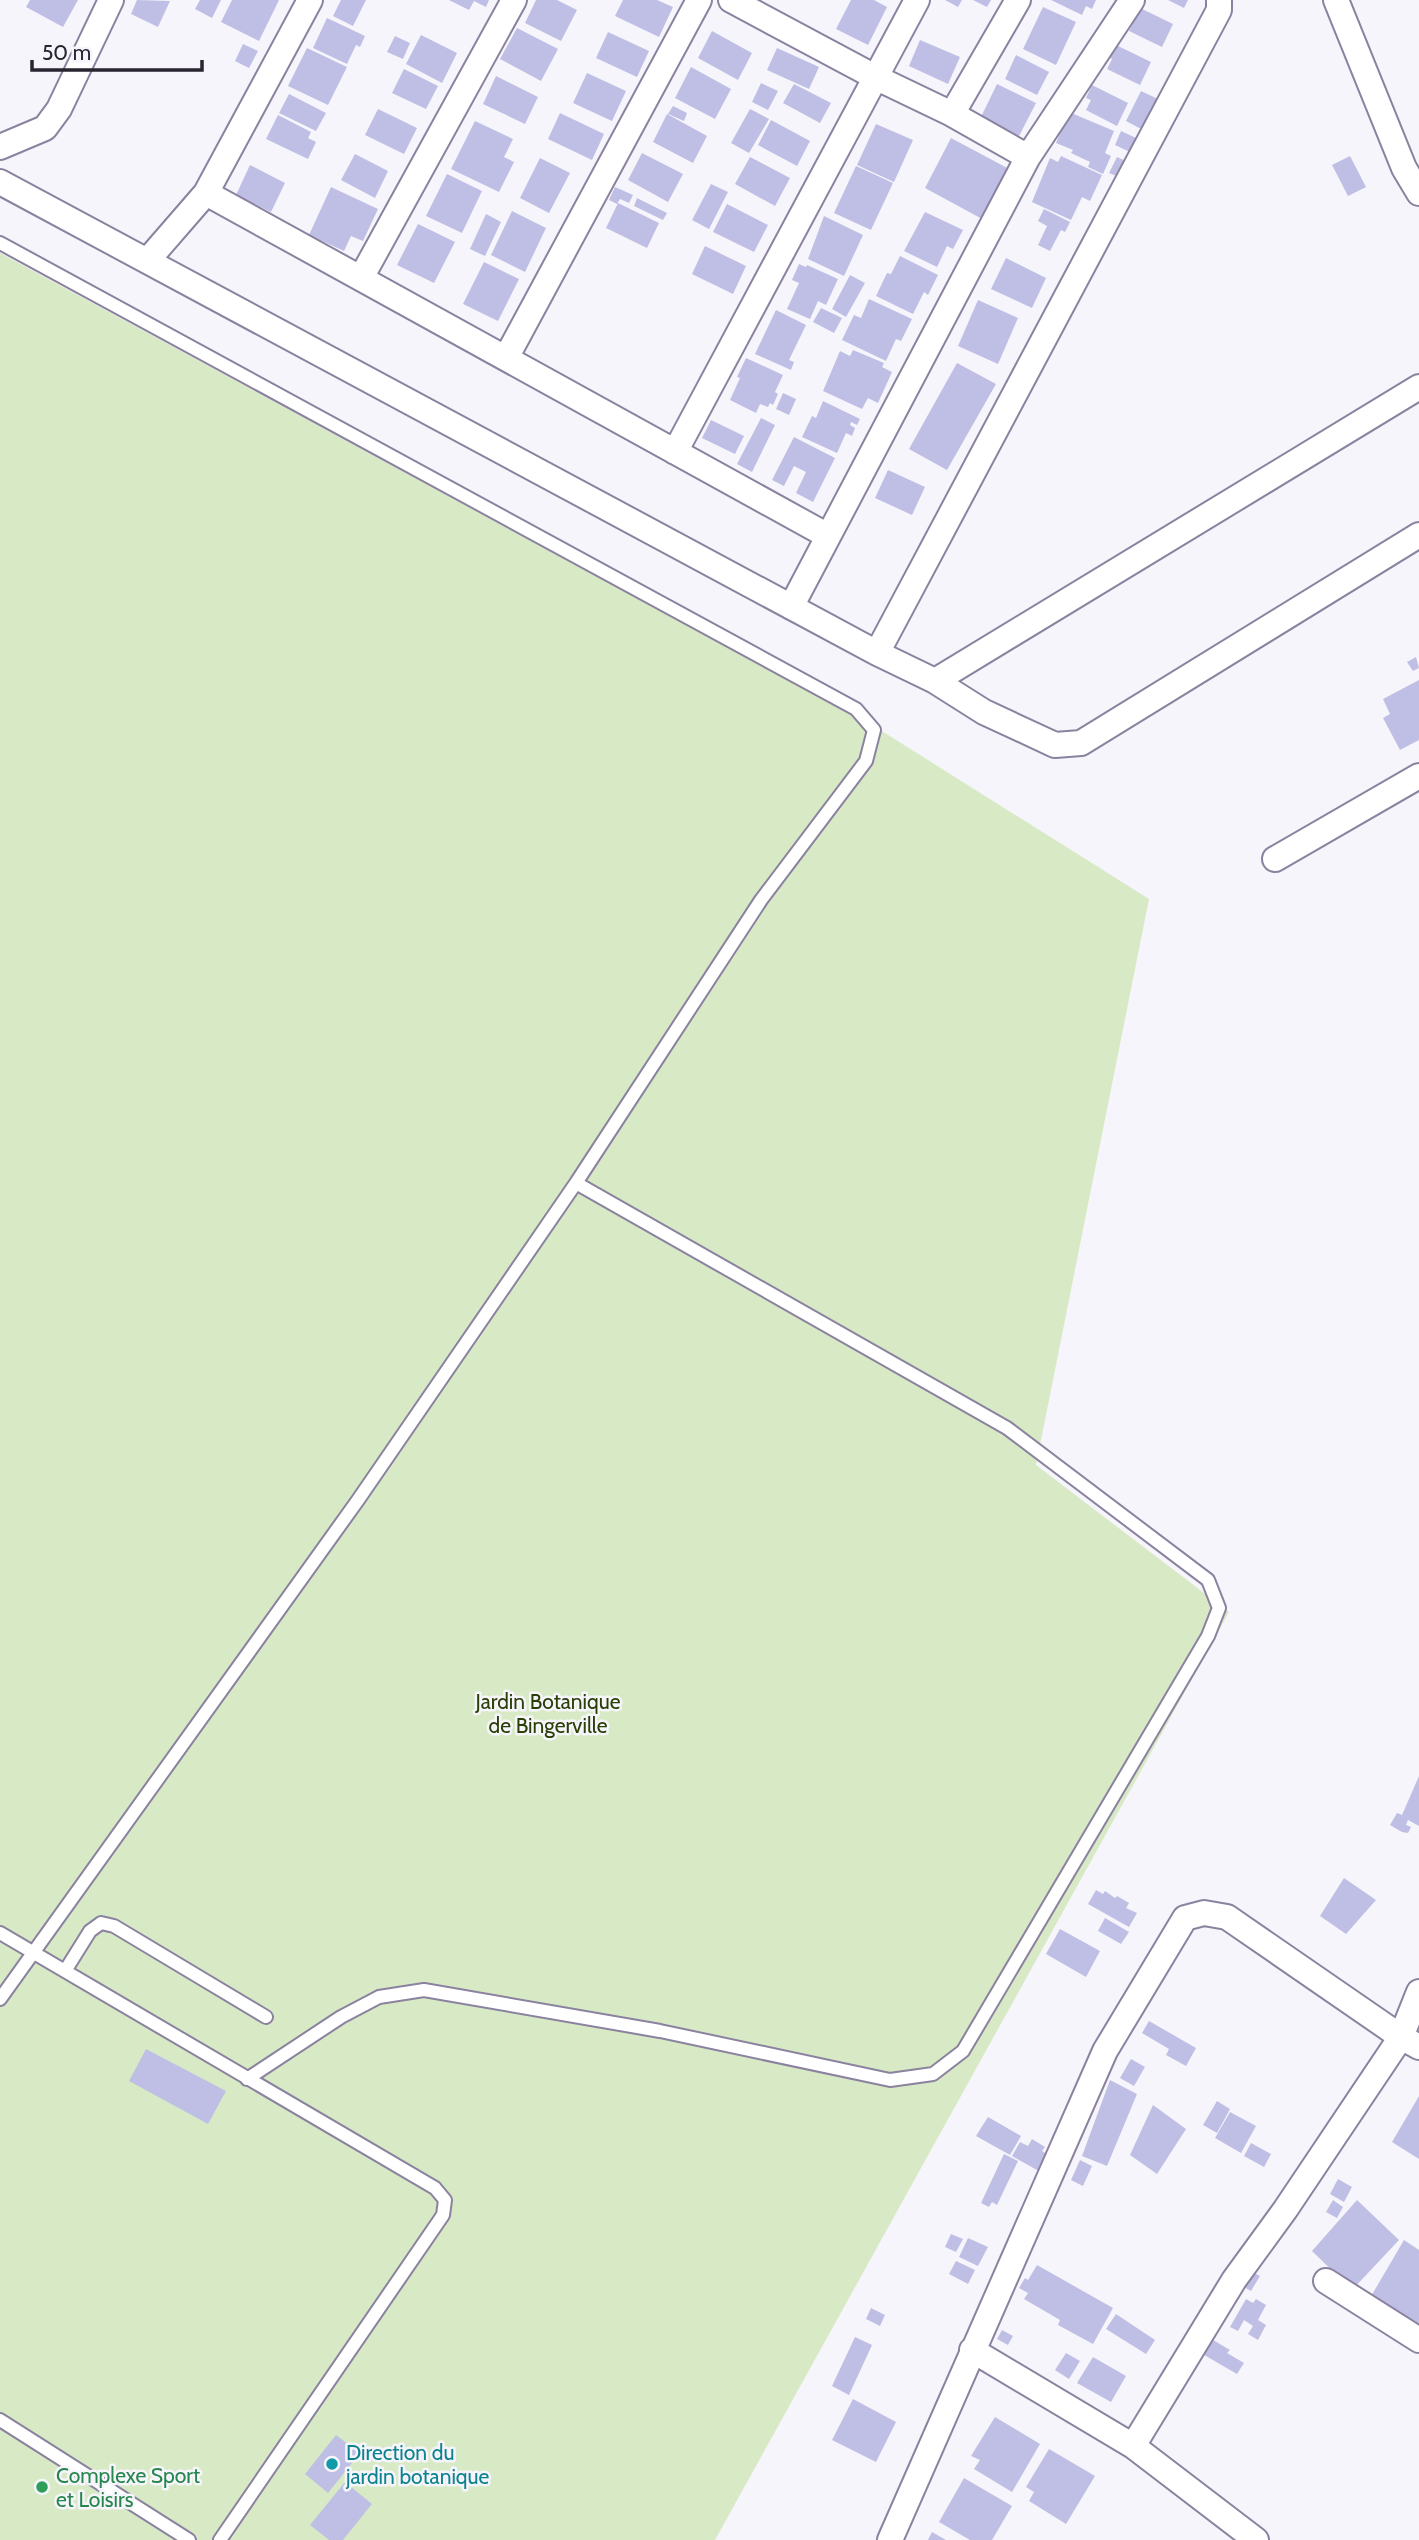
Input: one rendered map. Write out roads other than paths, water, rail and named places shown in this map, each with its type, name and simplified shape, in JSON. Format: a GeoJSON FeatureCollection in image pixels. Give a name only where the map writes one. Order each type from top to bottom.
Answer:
{"type":"FeatureCollection","features":[{"type":"Feature","properties":{"kind":"street"},"geometry":{"type":"LineString","coordinates":[[0,147],[45,128],[59,109],[111,0]]}},
{"type":"Feature","properties":{"kind":"street"},"geometry":{"type":"LineString","coordinates":[[147,261],[206,193],[310,0]]}},
{"type":"Feature","properties":{"kind":"street"},"geometry":{"type":"LineString","coordinates":[[361,278],[514,0]]}},
{"type":"Feature","properties":{"kind":"street"},"geometry":{"type":"LineString","coordinates":[[506,358],[699,0]]}},
{"type":"Feature","properties":{"kind":"street"},"geometry":{"type":"LineString","coordinates":[[731,0],[877,78],[952,114],[1028,157]]}},
{"type":"Feature","properties":{"kind":"street"},"geometry":{"type":"LineString","coordinates":[[676,452],[917,0]]}},
{"type":"Feature","properties":{"kind":"street"},"geometry":{"type":"LineString","coordinates":[[952,114],[1018,0]]}},
{"type":"Feature","properties":{"kind":"street"},"geometry":{"type":"LineString","coordinates":[[791,607],[1028,157],[1132,0]]}},
{"type":"Feature","properties":{"kind":"street"},"geometry":{"type":"LineString","coordinates":[[877,653],[1219,9],[1219,0]]}},
{"type":"Feature","properties":{"kind":"street"},"geometry":{"type":"LineString","coordinates":[[1336,0],[1404,168],[1419,193]]}},
{"type":"Feature","properties":{"kind":"street"},"geometry":{"type":"LineString","coordinates":[[0,183],[877,653],[934,681],[985,712],[1055,745],[1081,743],[1419,535]]}},
{"type":"Feature","properties":{"kind":"street"},"geometry":{"type":"LineString","coordinates":[[206,193],[828,536]]}},
{"type":"Feature","properties":{"kind":"street"},"geometry":{"type":"LineString","coordinates":[[934,681],[1419,387]]}},
{"type":"Feature","properties":{"kind":"street"},"geometry":{"type":"LineString","coordinates":[[1275,859],[1419,776]]}},
{"type":"Feature","properties":{"kind":"street"},"geometry":{"type":"LineString","coordinates":[[890,2540],[1105,2051],[1185,1918],[1204,1913],[1227,1917],[1410,2042]]}},
{"type":"Feature","properties":{"kind":"street"},"geometry":{"type":"LineString","coordinates":[[1133,2446],[1234,2280],[1410,2042],[1419,1992]]}},
{"type":"Feature","properties":{"kind":"street"},"geometry":{"type":"LineString","coordinates":[[1326,2281],[1419,2340]]}},
{"type":"Feature","properties":{"kind":"street"},"geometry":{"type":"LineString","coordinates":[[972,2350],[1133,2446],[1256,2540]]}},
{"type":"Feature","properties":{"kind":"lane"},"geometry":{"type":"LineString","coordinates":[[0,243],[856,709],[874,730],[866,761],[761,900],[576,1183],[358,1500],[0,1998]]}},
{"type":"Feature","properties":{"kind":"lane"},"geometry":{"type":"LineString","coordinates":[[247,2078],[341,2017],[379,1997],[425,1990],[660,2031],[890,2080],[933,2074],[963,2050],[1208,1636],[1219,1608],[1208,1580],[1007,1427],[576,1183]]}},
{"type":"Feature","properties":{"kind":"lane"},"geometry":{"type":"LineString","coordinates":[[65,1971],[90,1931],[101,1923],[114,1926],[267,2017]]}},
{"type":"Feature","properties":{"kind":"lane"},"geometry":{"type":"LineString","coordinates":[[0,1933],[435,2188],[445,2200],[443,2215],[220,2540]]}},
{"type":"Feature","properties":{"kind":"lane"},"geometry":{"type":"LineString","coordinates":[[0,2420],[189,2540]]}},
{"type":"Feature","properties":{"kind":"place","name":"Direction du jardin botanique"},"geometry":{"type":"Point","coordinates":[332,2464]}},
{"type":"Feature","properties":{"kind":"place","name":"Complexe Sport et Loisirs"},"geometry":{"type":"Point","coordinates":[42,2487]}},
{"type":"Feature","properties":{"kind":"park label","name":"Jardin Botanique de Bingerville"},"geometry":{"type":"Point","coordinates":[548,1713]}}]}
